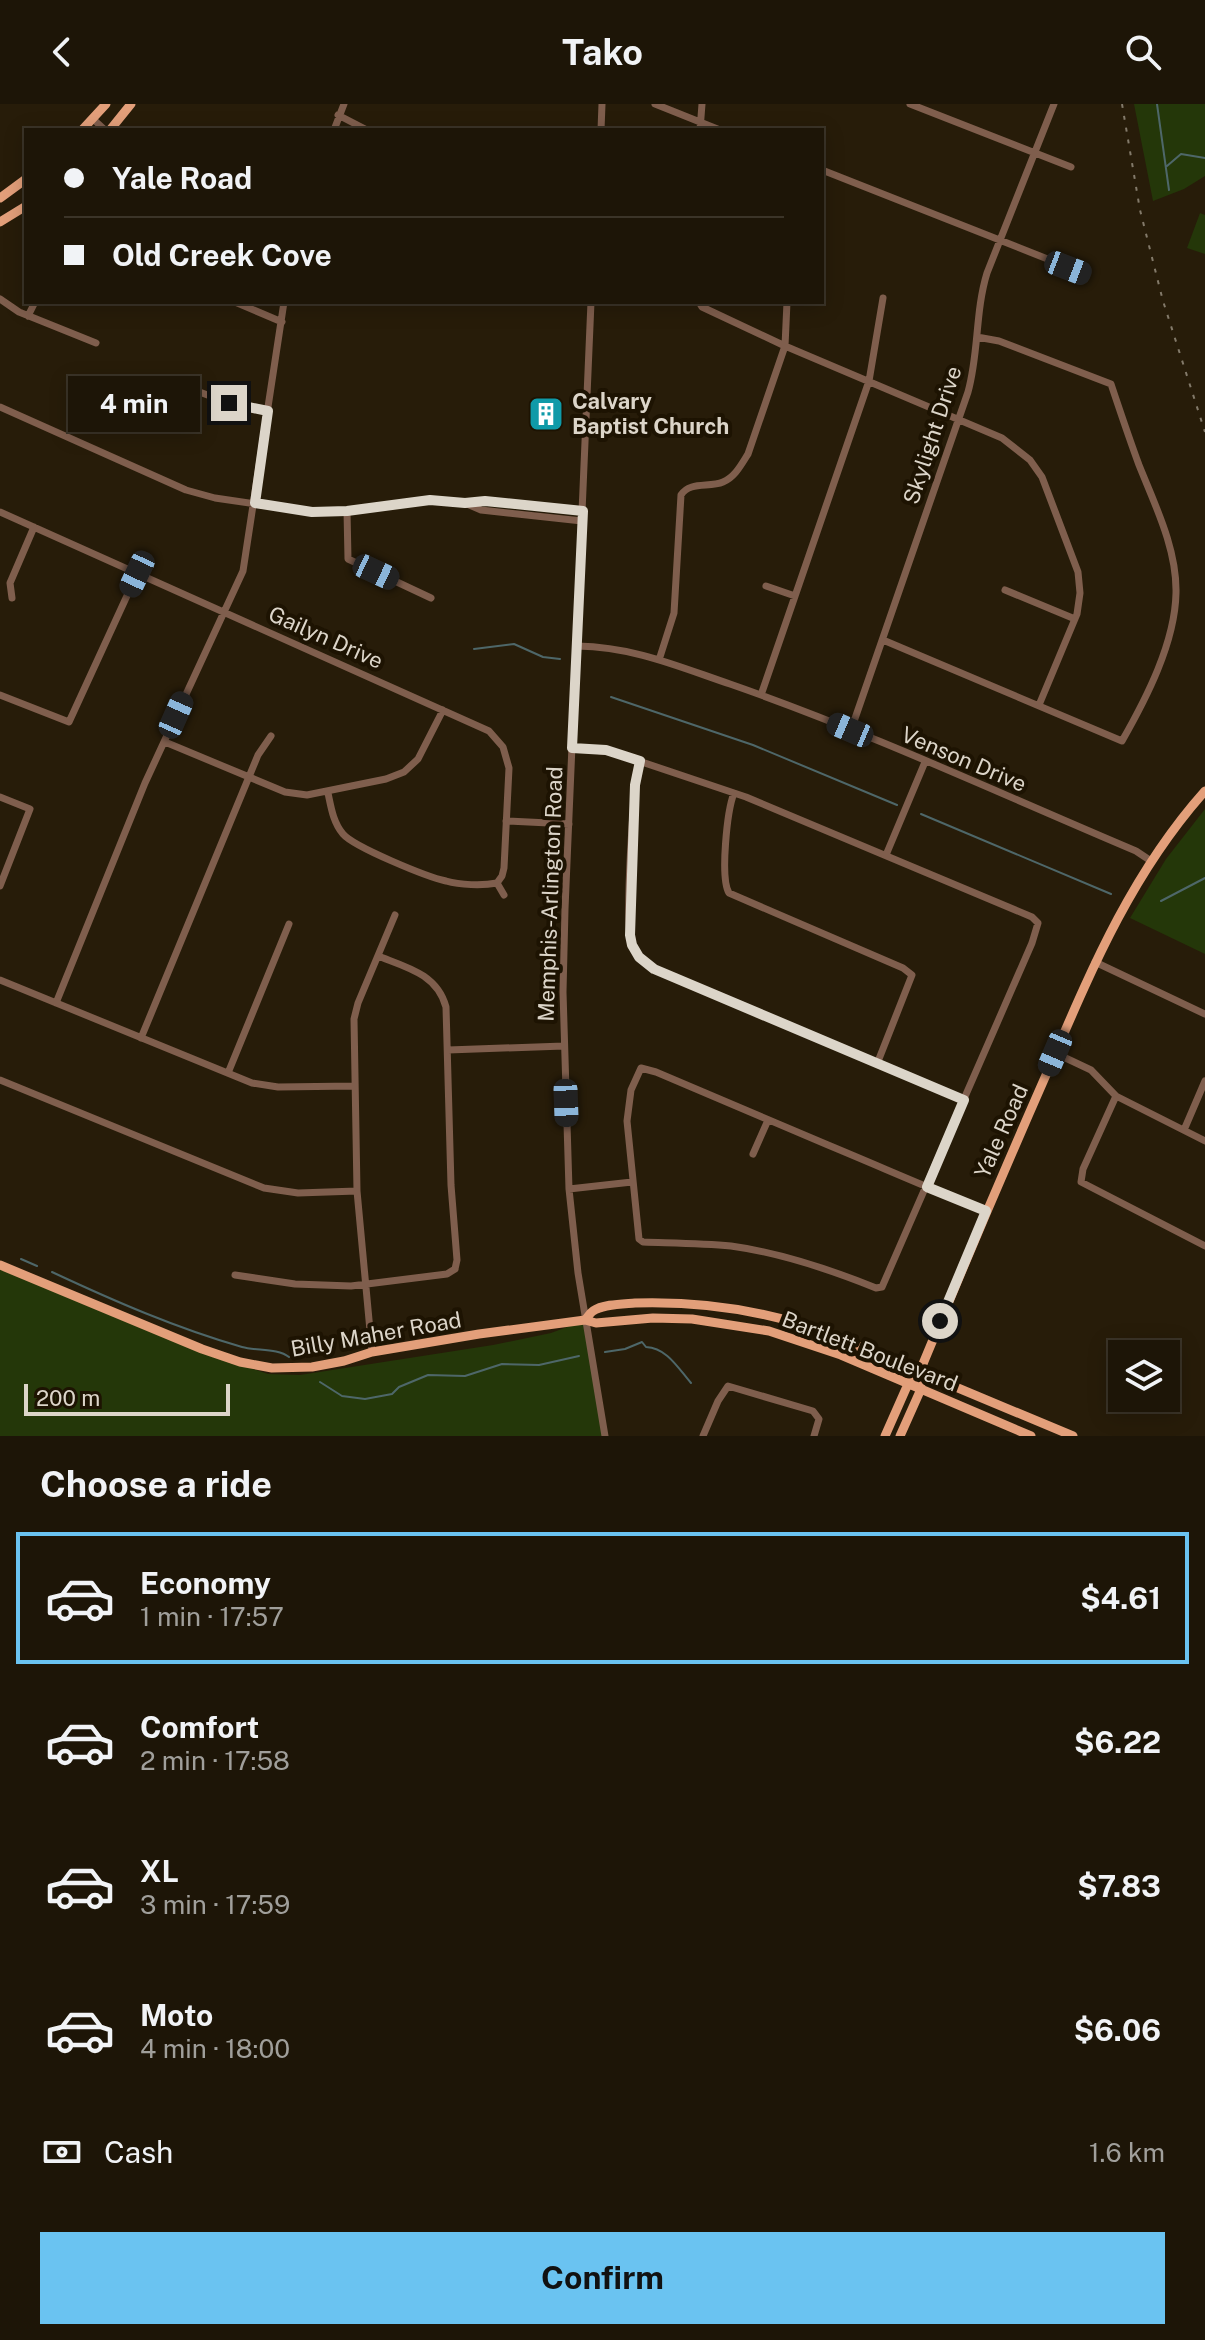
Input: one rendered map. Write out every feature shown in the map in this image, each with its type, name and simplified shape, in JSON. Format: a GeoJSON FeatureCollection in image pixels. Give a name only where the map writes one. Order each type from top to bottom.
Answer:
{"type":"FeatureCollection","features":[{"type":"Feature","properties":{"kind":"main road"},"geometry":{"type":"LineString","coordinates":[[84,128],[106,104]]}},
{"type":"Feature","properties":{"kind":"main road"},"geometry":{"type":"LineString","coordinates":[[110,128],[131,104]]}},
{"type":"Feature","properties":{"kind":"main road"},"geometry":{"type":"LineString","coordinates":[[0,198],[24,180]]}},
{"type":"Feature","properties":{"kind":"main road"},"geometry":{"type":"LineString","coordinates":[[0,222],[24,207]]}},
{"type":"Feature","properties":{"kind":"main road","name":"Yale Road"},"geometry":{"type":"LineString","coordinates":[[885,1436],[908,1384],[920,1371],[986,1211],[1112,926],[1151,861],[1205,791]]}},
{"type":"Feature","properties":{"kind":"main road","name":"Billy Maher Road"},"geometry":{"type":"LineString","coordinates":[[0,1265],[183,1342],[254,1365],[283,1369],[312,1367],[372,1352],[479,1334],[585,1320]]}},
{"type":"Feature","properties":{"kind":"main road","name":"Bartlett Boulevard"},"geometry":{"type":"LineString","coordinates":[[1031,1436],[807,1342],[750,1327],[678,1318],[596,1323],[585,1320],[595,1309],[621,1304],[682,1303],[753,1311],[811,1327],[1073,1436]]}},
{"type":"Feature","properties":{"kind":"main road"},"geometry":{"type":"LineString","coordinates":[[750,1327],[753,1311]]}},
{"type":"Feature","properties":{"kind":"main road","name":"Yale Road"},"geometry":{"type":"LineString","coordinates":[[900,1436],[921,1389],[920,1371]]}},
{"type":"Feature","properties":{"kind":"main road"},"geometry":{"type":"LineString","coordinates":[[1041,1436],[1046,1424]]}},
{"type":"Feature","properties":{"kind":"street"},"geometry":{"type":"LineString","coordinates":[[335,128],[344,104]]}},
{"type":"Feature","properties":{"kind":"street"},"geometry":{"type":"LineString","coordinates":[[601,128],[602,104]]}},
{"type":"Feature","properties":{"kind":"street"},"geometry":{"type":"LineString","coordinates":[[655,104],[700,126],[702,104]]}},
{"type":"Feature","properties":{"kind":"street"},"geometry":{"type":"LineString","coordinates":[[910,104],[1071,167]]}},
{"type":"Feature","properties":{"kind":"street","name":"Skylight Drive"},"geometry":{"type":"LineString","coordinates":[[851,730],[970,384],[983,286],[1054,104]]}},
{"type":"Feature","properties":{"kind":"street"},"geometry":{"type":"LineString","coordinates":[[338,115],[363,128]]}},
{"type":"Feature","properties":{"kind":"street"},"geometry":{"type":"LineString","coordinates":[[93,119],[105,128]]}},
{"type":"Feature","properties":{"kind":"street"},"geometry":{"type":"LineString","coordinates":[[824,171],[1083,273]]}},
{"type":"Feature","properties":{"kind":"street"},"geometry":{"type":"LineString","coordinates":[[761,695],[869,381],[883,298]]}},
{"type":"Feature","properties":{"kind":"street"},"geometry":{"type":"LineString","coordinates":[[0,299],[28,316],[96,343]]}},
{"type":"Feature","properties":{"kind":"street"},"geometry":{"type":"LineString","coordinates":[[28,316],[34,304]]}},
{"type":"Feature","properties":{"kind":"street"},"geometry":{"type":"LineString","coordinates":[[240,304],[282,322]]}},
{"type":"Feature","properties":{"kind":"street"},"geometry":{"type":"LineString","coordinates":[[56,1003],[145,783],[243,571],[284,304]]}},
{"type":"Feature","properties":{"kind":"street","name":"Memphis-Arlington Road"},"geometry":{"type":"LineString","coordinates":[[591,304],[564,936],[564,1046],[574,1241],[605,1436]]}},
{"type":"Feature","properties":{"kind":"street"},"geometry":{"type":"LineString","coordinates":[[700,304],[785,346],[1012,444],[1030,460],[1042,477],[1078,572],[1079,599],[1075,619],[1039,705]]}},
{"type":"Feature","properties":{"kind":"street"},"geometry":{"type":"LineString","coordinates":[[685,489],[720,483],[739,468],[748,454],[785,346],[787,304]]}},
{"type":"Feature","properties":{"kind":"street"},"geometry":{"type":"LineString","coordinates":[[883,640],[1122,741],[1163,655],[1173,621],[1176,594],[1174,565],[1111,384],[999,341],[977,337]]}},
{"type":"Feature","properties":{"kind":"street"},"geometry":{"type":"LineString","coordinates":[[186,387],[229,403],[268,411]]}},
{"type":"Feature","properties":{"kind":"street"},"geometry":{"type":"LineString","coordinates":[[0,407],[186,490],[215,498],[312,512],[347,511],[430,500],[485,501],[583,511]]}},
{"type":"Feature","properties":{"kind":"street"},"geometry":{"type":"LineString","coordinates":[[678,483],[685,489]]}},
{"type":"Feature","properties":{"kind":"street"},"geometry":{"type":"LineString","coordinates":[[659,660],[674,613],[680,500],[685,489]]}},
{"type":"Feature","properties":{"kind":"street"},"geometry":{"type":"LineString","coordinates":[[465,503],[481,510],[582,521]]}},
{"type":"Feature","properties":{"kind":"street"},"geometry":{"type":"LineString","coordinates":[[347,511],[348,559],[431,598]]}},
{"type":"Feature","properties":{"kind":"street","name":"Gailyn Drive"},"geometry":{"type":"LineString","coordinates":[[0,512],[485,728],[503,747],[509,768],[504,868],[497,883]]}},
{"type":"Feature","properties":{"kind":"street"},"geometry":{"type":"LineString","coordinates":[[12,598],[10,583],[34,527]]}},
{"type":"Feature","properties":{"kind":"street"},"geometry":{"type":"LineString","coordinates":[[0,695],[69,722],[137,574]]}},
{"type":"Feature","properties":{"kind":"street"},"geometry":{"type":"LineString","coordinates":[[766,586],[795,596]]}},
{"type":"Feature","properties":{"kind":"street"},"geometry":{"type":"LineString","coordinates":[[1005,590],[1075,619]]}},
{"type":"Feature","properties":{"kind":"street","name":"Venson Drive"},"geometry":{"type":"LineString","coordinates":[[577,646],[619,648],[761,695],[1136,851],[1151,861]]}},
{"type":"Feature","properties":{"kind":"street"},"geometry":{"type":"LineString","coordinates":[[165,742],[297,795],[328,793],[404,772],[418,759],[443,710]]}},
{"type":"Feature","properties":{"kind":"street"},"geometry":{"type":"LineString","coordinates":[[141,1038],[260,749],[271,736]]}},
{"type":"Feature","properties":{"kind":"street"},"geometry":{"type":"LineString","coordinates":[[572,748],[606,750],[734,793],[1032,917],[1038,923],[927,1187],[885,1283],[880,1288],[810,1263],[753,1250],[639,1239],[627,1115],[631,1090],[641,1068],[656,1072],[927,1187],[986,1211]]}},
{"type":"Feature","properties":{"kind":"street"},"geometry":{"type":"LineString","coordinates":[[640,761],[635,785],[629,920],[632,945],[642,961],[658,971],[964,1100]]}},
{"type":"Feature","properties":{"kind":"street"},"geometry":{"type":"LineString","coordinates":[[886,855],[925,762]]}},
{"type":"Feature","properties":{"kind":"street"},"geometry":{"type":"LineString","coordinates":[[328,793],[338,827],[357,845],[444,881],[497,883],[504,895]]}},
{"type":"Feature","properties":{"kind":"street"},"geometry":{"type":"LineString","coordinates":[[734,793],[728,814],[725,887],[729,893],[903,968],[912,975],[877,1064]]}},
{"type":"Feature","properties":{"kind":"street"},"geometry":{"type":"LineString","coordinates":[[0,797],[30,809],[0,886]]}},
{"type":"Feature","properties":{"kind":"street"},"geometry":{"type":"LineString","coordinates":[[506,821],[569,824]]}},
{"type":"Feature","properties":{"kind":"street"},"geometry":{"type":"LineString","coordinates":[[372,1352],[357,1191],[354,1019],[395,915]]}},
{"type":"Feature","properties":{"kind":"street"},"geometry":{"type":"LineString","coordinates":[[228,1073],[289,924]]}},
{"type":"Feature","properties":{"kind":"street"},"geometry":{"type":"LineString","coordinates":[[235,1275],[295,1284],[367,1285],[458,1271],[451,1185],[446,1007],[439,989],[419,972],[378,956]]}},
{"type":"Feature","properties":{"kind":"street"},"geometry":{"type":"LineString","coordinates":[[1095,962],[1205,1014]]}},
{"type":"Feature","properties":{"kind":"street"},"geometry":{"type":"LineString","coordinates":[[0,980],[252,1083],[269,1087],[354,1086]]}},
{"type":"Feature","properties":{"kind":"street"},"geometry":{"type":"LineString","coordinates":[[448,1050],[564,1046]]}},
{"type":"Feature","properties":{"kind":"street"},"geometry":{"type":"LineString","coordinates":[[1055,1053],[1091,1070],[1116,1096],[1205,1141]]}},
{"type":"Feature","properties":{"kind":"street"},"geometry":{"type":"LineString","coordinates":[[0,1080],[264,1188],[298,1193],[357,1191]]}},
{"type":"Feature","properties":{"kind":"street"},"geometry":{"type":"LineString","coordinates":[[1184,1130],[1205,1081]]}},
{"type":"Feature","properties":{"kind":"street"},"geometry":{"type":"LineString","coordinates":[[1116,1096],[1083,1169],[1081,1182],[1205,1246]]}},
{"type":"Feature","properties":{"kind":"street"},"geometry":{"type":"LineString","coordinates":[[753,1154],[768,1120]]}},
{"type":"Feature","properties":{"kind":"street"},"geometry":{"type":"LineString","coordinates":[[569,1189],[632,1182]]}},
{"type":"Feature","properties":{"kind":"street"},"geometry":{"type":"LineString","coordinates":[[703,1436],[728,1386],[816,1413],[819,1419],[814,1436]]}},
{"type":"Feature","properties":{"kind":"green space"},"geometry":{"type":"Polygon","coordinates":[[[1134,104],[1205,104],[1205,176],[1184,189],[1153,201],[1134,104]]]}},
{"type":"Feature","properties":{"kind":"green space"},"geometry":{"type":"Polygon","coordinates":[[[1200,213],[1205,215],[1205,254],[1187,248],[1200,213]]]}},
{"type":"Feature","properties":{"kind":"green space"},"geometry":{"type":"Polygon","coordinates":[[[1205,809],[1205,954],[1130,918],[1166,859],[1205,809]]]}},
{"type":"Feature","properties":{"kind":"green space"},"geometry":{"type":"Polygon","coordinates":[[[0,1261],[268,1374],[300,1375],[493,1345],[551,1333],[586,1320],[605,1436],[0,1436],[0,1261]]]}},
{"type":"Feature","properties":{"kind":"waterway"},"geometry":{"type":"LineString","coordinates":[[1157,104],[1169,190]]}},
{"type":"Feature","properties":{"kind":"waterway"},"geometry":{"type":"LineString","coordinates":[[1167,166],[1181,154],[1205,158]]}},
{"type":"Feature","properties":{"kind":"waterway"},"geometry":{"type":"LineString","coordinates":[[474,649],[514,644],[543,657],[560,659]]}},
{"type":"Feature","properties":{"kind":"waterway"},"geometry":{"type":"LineString","coordinates":[[611,697],[753,745],[897,805]]}},
{"type":"Feature","properties":{"kind":"waterway"},"geometry":{"type":"LineString","coordinates":[[921,814],[1111,894]]}},
{"type":"Feature","properties":{"kind":"waterway"},"geometry":{"type":"LineString","coordinates":[[1161,901],[1205,878]]}},
{"type":"Feature","properties":{"kind":"waterway"},"geometry":{"type":"LineString","coordinates":[[21,1259],[37,1266]]}},
{"type":"Feature","properties":{"kind":"waterway"},"geometry":{"type":"LineString","coordinates":[[52,1272],[193,1331],[242,1347],[279,1352],[289,1357]]}},
{"type":"Feature","properties":{"kind":"waterway"},"geometry":{"type":"LineString","coordinates":[[605,1352],[642,1342],[646,1347],[666,1355],[691,1383]]}},
{"type":"Feature","properties":{"kind":"waterway"},"geometry":{"type":"LineString","coordinates":[[320,1382],[342,1396],[365,1399],[392,1394],[399,1387],[428,1375],[465,1376],[502,1364],[539,1365],[579,1356]]}},
{"type":"Feature","properties":{"kind":"railway"},"geometry":{"type":"LineString","coordinates":[[1122,104],[1140,210],[1163,301],[1205,432]]}},
{"type":"Feature","properties":{"kind":"place","name":"Calvary Baptist Church"},"geometry":{"type":"Point","coordinates":[546,414]}},
{"type":"Feature","properties":{"kind":"route"},"geometry":{"type":"LineString","coordinates":[[229,403],[268,411],[255,503],[312,512],[347,511],[430,500],[485,501],[583,511],[572,748],[606,750],[640,761],[635,785],[629,920],[632,945],[642,961],[654,969],[964,1100],[927,1187],[986,1211],[940,1321]]}}]}
